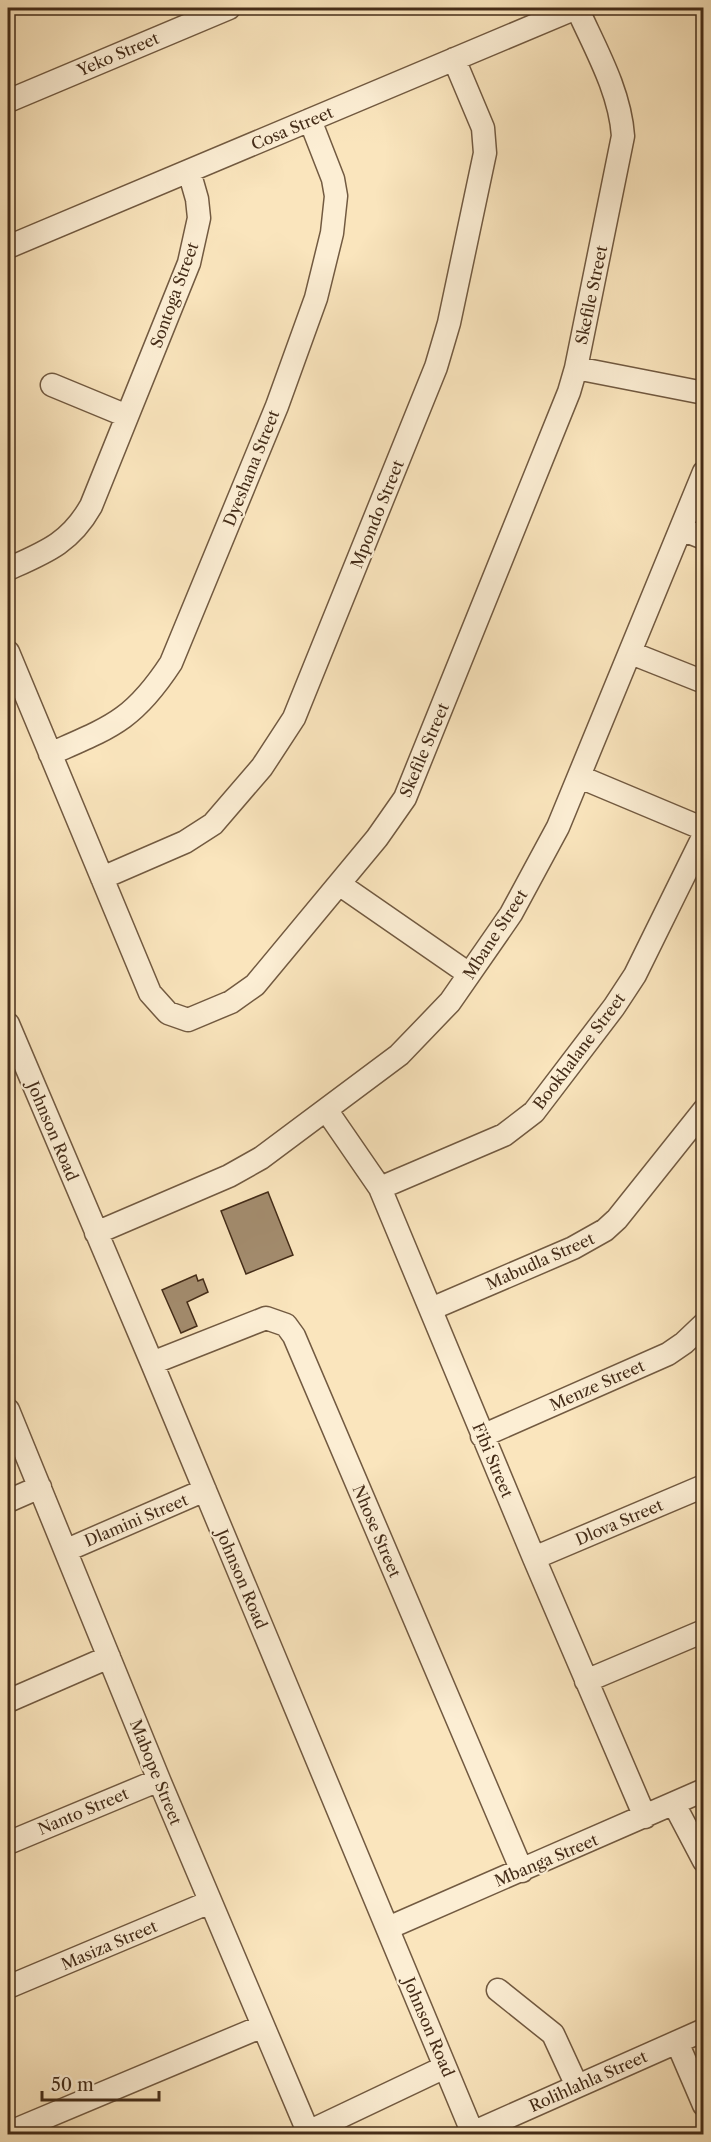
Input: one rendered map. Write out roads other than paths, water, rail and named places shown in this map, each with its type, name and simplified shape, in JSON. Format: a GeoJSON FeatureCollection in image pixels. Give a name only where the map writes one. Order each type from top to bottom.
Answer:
{"type":"FeatureCollection","features":[{"type":"Feature","properties":{"kind":"street","name":"Yeko Street"},"geometry":{"type":"LineString","coordinates":[[8,101],[229,8]]}},
{"type":"Feature","properties":{"kind":"street","name":"Cosa Street"},"geometry":{"type":"LineString","coordinates":[[8,247],[576,8]]}},
{"type":"Feature","properties":{"kind":"street","name":"Skefile Street"},"geometry":{"type":"LineString","coordinates":[[8,652],[150,993],[168,1013],[188,1020],[231,1002],[255,985],[377,838],[405,798],[552,435],[576,368],[623,136],[622,119],[610,82],[576,8]]}},
{"type":"Feature","properties":{"kind":"street","name":"Mpondo Street"},"geometry":{"type":"LineString","coordinates":[[102,878],[185,842],[213,824],[262,767],[294,718],[418,413],[449,323],[485,153],[483,128],[454,58]]}},
{"type":"Feature","properties":{"kind":"street","name":"Dyeshana Street"},"geometry":{"type":"LineString","coordinates":[[50,754],[127,717],[155,687],[171,663],[268,428],[316,298],[336,212],[333,179],[310,120]]}},
{"type":"Feature","properties":{"kind":"street","name":"Sontoga Street"},"geometry":{"type":"LineString","coordinates":[[8,569],[57,546],[81,523],[182,282],[199,218],[197,199],[189,171]]}},
{"type":"Feature","properties":{"kind":"street"},"geometry":{"type":"LineString","coordinates":[[576,368],[704,393]]}},
{"type":"Feature","properties":{"kind":"street"},"geometry":{"type":"LineString","coordinates":[[52,385],[127,416]]}},
{"type":"Feature","properties":{"kind":"street","name":"Mbane Street"},"geometry":{"type":"LineString","coordinates":[[96,1233],[229,1176],[261,1158],[327,1111],[399,1055],[428,1028],[450,1002],[511,914],[537,868],[580,777],[704,472]]}},
{"type":"Feature","properties":{"kind":"street"},"geometry":{"type":"LineString","coordinates":[[681,529],[704,538]]}},
{"type":"Feature","properties":{"kind":"street"},"geometry":{"type":"LineString","coordinates":[[631,653],[704,682]]}},
{"type":"Feature","properties":{"kind":"street"},"geometry":{"type":"LineString","coordinates":[[580,777],[704,830]]}},
{"type":"Feature","properties":{"kind":"street","name":"Bookhalane Street"},"geometry":{"type":"LineString","coordinates":[[380,1188],[504,1135],[534,1112],[614,1007],[635,975],[704,835]]}},
{"type":"Feature","properties":{"kind":"street"},"geometry":{"type":"LineString","coordinates":[[339,884],[469,974]]}},
{"type":"Feature","properties":{"kind":"street","name":"Johnson Road"},"geometry":{"type":"LineString","coordinates":[[8,1024],[152,1363],[473,2134]]}},
{"type":"Feature","properties":{"kind":"street","name":"Mabudla Street"},"geometry":{"type":"LineString","coordinates":[[431,1309],[573,1248],[605,1230],[617,1219],[704,1110]]}},
{"type":"Feature","properties":{"kind":"street","name":"Fibi Street"},"geometry":{"type":"LineString","coordinates":[[327,1111],[380,1188],[482,1436],[645,1817]]}},
{"type":"Feature","properties":{"kind":"street","name":"Nhose Street"},"geometry":{"type":"LineString","coordinates":[[152,1363],[266,1318],[286,1325],[294,1336],[522,1871]]}},
{"type":"Feature","properties":{"kind":"street","name":"Menze Street"},"geometry":{"type":"LineString","coordinates":[[482,1436],[668,1354],[684,1343],[704,1323]]}},
{"type":"Feature","properties":{"kind":"street","name":"Mabope Street"},"geometry":{"type":"LineString","coordinates":[[8,1410],[307,2134]]}},
{"type":"Feature","properties":{"kind":"street","name":"Dlova Street"},"geometry":{"type":"LineString","coordinates":[[534,1558],[704,1486]]}},
{"type":"Feature","properties":{"kind":"street"},"geometry":{"type":"LineString","coordinates":[[8,1501],[40,1487]]}},
{"type":"Feature","properties":{"kind":"street","name":"Dlamini Street"},"geometry":{"type":"LineString","coordinates":[[67,1550],[205,1490]]}},
{"type":"Feature","properties":{"kind":"street"},"geometry":{"type":"LineString","coordinates":[[586,1681],[704,1631]]}},
{"type":"Feature","properties":{"kind":"street"},"geometry":{"type":"LineString","coordinates":[[8,1701],[109,1657]]}},
{"type":"Feature","properties":{"kind":"street","name":"Nanto Street"},"geometry":{"type":"LineString","coordinates":[[8,1843],[159,1780]]}},
{"type":"Feature","properties":{"kind":"street","name":"Mbanga Street"},"geometry":{"type":"LineString","coordinates":[[388,1928],[704,1791]]}},
{"type":"Feature","properties":{"kind":"street"},"geometry":{"type":"LineString","coordinates":[[674,1804],[704,1861]]}},
{"type":"Feature","properties":{"kind":"street","name":"Masiza Street"},"geometry":{"type":"LineString","coordinates":[[8,1987],[210,1902]]}},
{"type":"Feature","properties":{"kind":"street"},"geometry":{"type":"LineString","coordinates":[[498,1990],[553,2034],[577,2086]]}},
{"type":"Feature","properties":{"kind":"street"},"geometry":{"type":"LineString","coordinates":[[8,2133],[263,2026]]}},
{"type":"Feature","properties":{"kind":"street","name":"Rolihlahla Street"},"geometry":{"type":"LineString","coordinates":[[473,2134],[704,2030]]}},
{"type":"Feature","properties":{"kind":"street"},"geometry":{"type":"LineString","coordinates":[[677,2042],[704,2105]]}},
{"type":"Feature","properties":{"kind":"street"},"geometry":{"type":"LineString","coordinates":[[307,2134],[445,2067]]}}]}
